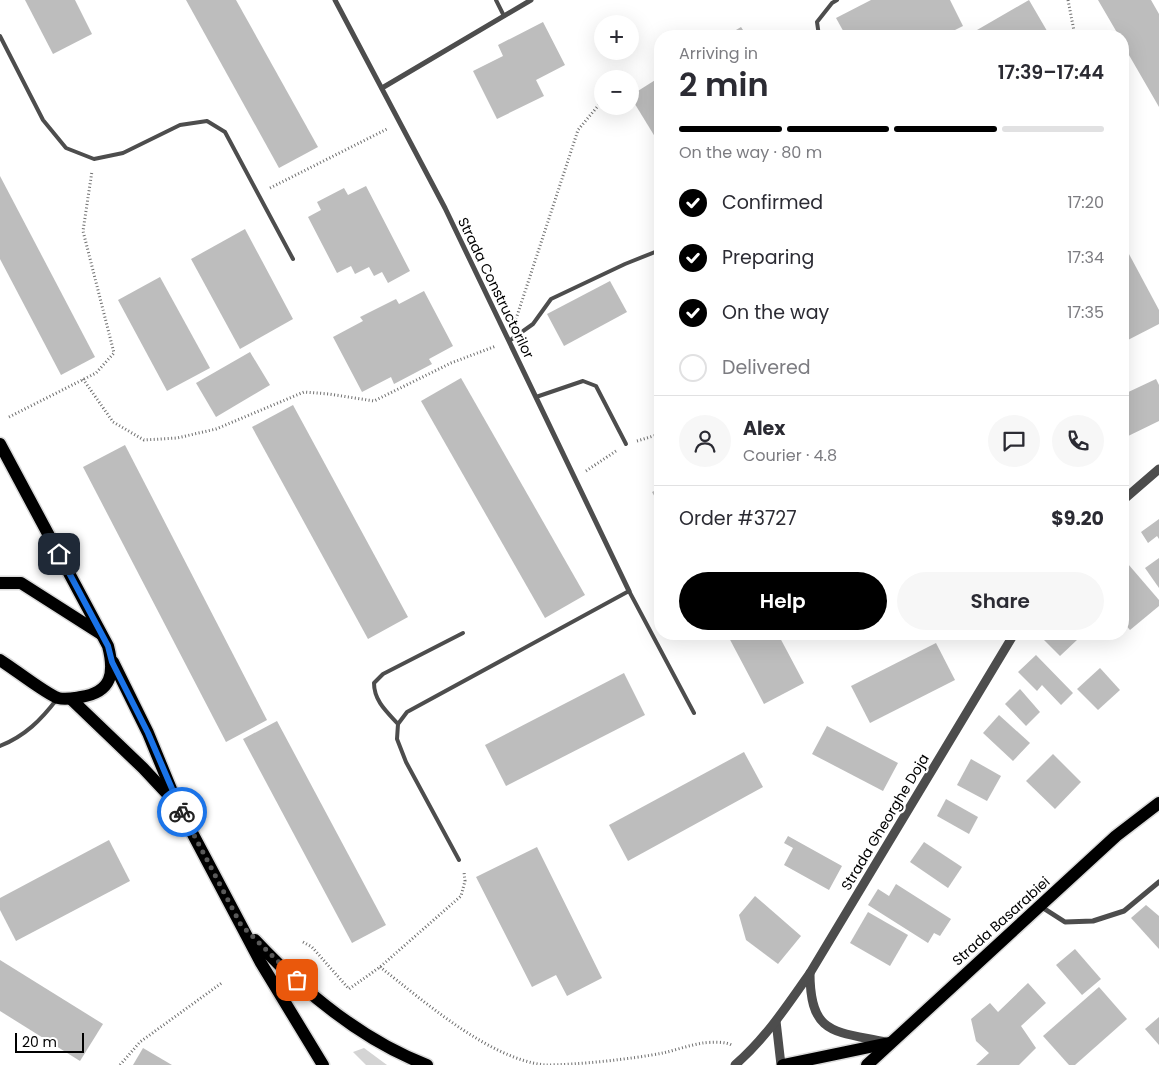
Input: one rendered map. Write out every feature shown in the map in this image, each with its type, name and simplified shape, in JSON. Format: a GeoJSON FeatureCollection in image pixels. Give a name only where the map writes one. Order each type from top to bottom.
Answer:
{"type":"FeatureCollection","features":[{"type":"Feature","properties":{"kind":"main road"},"geometry":{"type":"LineString","coordinates":[[0,444],[108,646],[112,662],[148,733],[178,806],[241,925],[322,1065]]}},
{"type":"Feature","properties":{"kind":"main road"},"geometry":{"type":"LineString","coordinates":[[0,583],[20,583],[101,634]]}},
{"type":"Feature","properties":{"kind":"main road"},"geometry":{"type":"LineString","coordinates":[[0,660],[57,698],[71,699],[89,696],[100,690],[110,678],[112,662]]}},
{"type":"Feature","properties":{"kind":"main road"},"geometry":{"type":"LineString","coordinates":[[71,699],[143,768],[178,806]]}},
{"type":"Feature","properties":{"kind":"main road","name":"Strada Basarabiei"},"geometry":{"type":"LineString","coordinates":[[867,1065],[1116,836],[1159,803]]}},
{"type":"Feature","properties":{"kind":"main road"},"geometry":{"type":"LineString","coordinates":[[241,925],[271,957],[358,1030],[397,1053],[427,1065]]}},
{"type":"Feature","properties":{"kind":"main road"},"geometry":{"type":"LineString","coordinates":[[782,1065],[889,1043]]}},
{"type":"Feature","properties":{"kind":"street","name":"Strada Constructorilor"},"geometry":{"type":"LineString","coordinates":[[335,0],[445,208],[628,590]]}},
{"type":"Feature","properties":{"kind":"street"},"geometry":{"type":"LineString","coordinates":[[382,88],[531,0]]}},
{"type":"Feature","properties":{"kind":"street"},"geometry":{"type":"LineString","coordinates":[[1129,495],[1159,469]]}},
{"type":"Feature","properties":{"kind":"street","name":"Strada Gheorghe Doja"},"geometry":{"type":"LineString","coordinates":[[735,1065],[776,1021],[810,973],[1010,640]]}},
{"type":"Feature","properties":{"kind":"street"},"geometry":{"type":"LineString","coordinates":[[1040,906],[1065,922],[1093,921],[1124,911],[1159,882]]}},
{"type":"Feature","properties":{"kind":"street"},"geometry":{"type":"LineString","coordinates":[[810,973],[811,1002],[824,1025],[836,1032],[889,1043]]}},
{"type":"Feature","properties":{"kind":"street"},"geometry":{"type":"LineString","coordinates":[[776,1021],[782,1065]]}},
{"type":"Feature","properties":{"kind":"lane"},"geometry":{"type":"LineString","coordinates":[[496,0],[504,16]]}},
{"type":"Feature","properties":{"kind":"lane"},"geometry":{"type":"LineString","coordinates":[[818,30],[817,22],[832,3],[837,0]]}},
{"type":"Feature","properties":{"kind":"lane"},"geometry":{"type":"LineString","coordinates":[[0,36],[43,120],[66,148],[94,159],[123,153],[180,125],[207,121],[225,132],[293,259]]}},
{"type":"Feature","properties":{"kind":"lane"},"geometry":{"type":"LineString","coordinates":[[509,341],[533,324],[551,299],[654,252]]}},
{"type":"Feature","properties":{"kind":"lane"},"geometry":{"type":"LineString","coordinates":[[536,397],[583,381],[596,386],[626,444]]}},
{"type":"Feature","properties":{"kind":"lane"},"geometry":{"type":"LineString","coordinates":[[460,860],[406,762],[397,739],[398,724],[407,712],[628,590],[654,639]]}},
{"type":"Feature","properties":{"kind":"lane"},"geometry":{"type":"LineString","coordinates":[[398,724],[374,694],[374,683],[383,674],[464,633]]}},
{"type":"Feature","properties":{"kind":"lane"},"geometry":{"type":"LineString","coordinates":[[655,640],[694,714]]}},
{"type":"Feature","properties":{"kind":"lane"},"geometry":{"type":"LineString","coordinates":[[0,746],[27,732],[44,717],[57,698]]}},
{"type":"Feature","properties":{"kind":"path"},"geometry":{"type":"LineString","coordinates":[[1068,0],[1074,30]]}},
{"type":"Feature","properties":{"kind":"path"},"geometry":{"type":"LineString","coordinates":[[83,379],[113,422],[144,440],[177,438],[216,429],[304,392],[374,401],[451,363],[509,341],[578,130],[594,111]]}},
{"type":"Feature","properties":{"kind":"path"},"geometry":{"type":"LineString","coordinates":[[258,194],[400,123]]}},
{"type":"Feature","properties":{"kind":"path"},"geometry":{"type":"LineString","coordinates":[[9,418],[96,373],[114,353],[83,231],[94,159]]}},
{"type":"Feature","properties":{"kind":"path"},"geometry":{"type":"LineString","coordinates":[[303,942],[312,947],[349,989],[380,967],[461,896],[465,881],[460,860]]}},
{"type":"Feature","properties":{"kind":"path"},"geometry":{"type":"LineString","coordinates":[[380,967],[468,1033],[512,1056],[545,1065],[598,1062],[660,1053],[704,1043],[730,1043],[746,1055]]}},
{"type":"Feature","properties":{"kind":"path"},"geometry":{"type":"LineString","coordinates":[[120,1065],[140,1042],[222,982]]}},
{"type":"Feature","properties":{"kind":"shaded area"},"geometry":{"type":"Polygon","coordinates":[[[364,1048],[387,1065],[366,1065],[353,1052],[364,1048]]]}},
{"type":"Feature","properties":{"kind":"building"},"geometry":{"type":"Polygon","coordinates":[[[25,0],[75,0],[92,34],[53,54],[25,0]]]}},
{"type":"Feature","properties":{"kind":"building"},"geometry":{"type":"Polygon","coordinates":[[[186,0],[236,0],[318,147],[279,168],[186,0]]]}},
{"type":"Feature","properties":{"kind":"building"},"geometry":{"type":"Polygon","coordinates":[[[871,0],[950,0],[963,26],[955,30],[843,30],[836,18],[871,0]]]}},
{"type":"Feature","properties":{"kind":"building"},"geometry":{"type":"Polygon","coordinates":[[[1029,0],[1046,30],[977,30],[1029,0]]]}},
{"type":"Feature","properties":{"kind":"building"},"geometry":{"type":"Polygon","coordinates":[[[1098,0],[1151,0],[1159,14],[1159,107],[1129,55],[1129,30],[1116,30],[1098,0]]]}},
{"type":"Feature","properties":{"kind":"building"},"geometry":{"type":"Polygon","coordinates":[[[543,22],[565,65],[536,80],[544,96],[497,119],[473,71],[503,56],[498,45],[543,22]]]}},
{"type":"Feature","properties":{"kind":"building"},"geometry":{"type":"Polygon","coordinates":[[[654,81],[654,135],[639,111],[639,90],[654,81]]]}},
{"type":"Feature","properties":{"kind":"building"},"geometry":{"type":"Polygon","coordinates":[[[0,176],[95,357],[61,375],[0,259],[0,176]]]}},
{"type":"Feature","properties":{"kind":"building"},"geometry":{"type":"Polygon","coordinates":[[[366,186],[410,271],[388,283],[382,272],[374,276],[369,267],[355,274],[351,266],[337,273],[308,217],[321,210],[317,202],[344,188],[348,195],[366,186]]]}},
{"type":"Feature","properties":{"kind":"building"},"geometry":{"type":"Polygon","coordinates":[[[245,229],[293,319],[240,349],[191,259],[245,229]]]}},
{"type":"Feature","properties":{"kind":"building"},"geometry":{"type":"Polygon","coordinates":[[[1129,254],[1159,310],[1159,324],[1129,339],[1129,254]]]}},
{"type":"Feature","properties":{"kind":"building"},"geometry":{"type":"Polygon","coordinates":[[[160,277],[210,368],[167,391],[118,300],[160,277]]]}},
{"type":"Feature","properties":{"kind":"building"},"geometry":{"type":"Polygon","coordinates":[[[610,281],[627,312],[564,346],[547,314],[610,281]]]}},
{"type":"Feature","properties":{"kind":"building"},"geometry":{"type":"Polygon","coordinates":[[[424,291],[453,346],[429,359],[432,364],[394,384],[391,377],[362,392],[333,337],[363,321],[360,317],[396,299],[399,304],[424,291]]]}},
{"type":"Feature","properties":{"kind":"building"},"geometry":{"type":"Polygon","coordinates":[[[250,352],[270,385],[216,417],[196,383],[250,352]]]}},
{"type":"Feature","properties":{"kind":"building"},"geometry":{"type":"Polygon","coordinates":[[[461,378],[585,595],[545,618],[421,401],[461,378]]]}},
{"type":"Feature","properties":{"kind":"building"},"geometry":{"type":"Polygon","coordinates":[[[1156,379],[1159,385],[1159,421],[1129,436],[1129,392],[1156,379]]]}},
{"type":"Feature","properties":{"kind":"building"},"geometry":{"type":"Polygon","coordinates":[[[293,405],[408,617],[368,639],[252,427],[293,405]]]}},
{"type":"Feature","properties":{"kind":"building"},"geometry":{"type":"Polygon","coordinates":[[[125,445],[267,720],[226,742],[83,467],[125,445]]]}},
{"type":"Feature","properties":{"kind":"building"},"geometry":{"type":"Polygon","coordinates":[[[1159,519],[1159,539],[1157,536],[1148,543],[1141,532],[1159,519]]]}},
{"type":"Feature","properties":{"kind":"building"},"geometry":{"type":"Polygon","coordinates":[[[1159,558],[1159,588],[1145,568],[1159,558]]]}},
{"type":"Feature","properties":{"kind":"building"},"geometry":{"type":"Polygon","coordinates":[[[1129,565],[1159,600],[1159,606],[1130,630],[1129,565]]]}},
{"type":"Feature","properties":{"kind":"building"},"geometry":{"type":"Polygon","coordinates":[[[730,640],[781,640],[804,683],[764,704],[730,640]]]}},
{"type":"Feature","properties":{"kind":"building"},"geometry":{"type":"Polygon","coordinates":[[[1044,640],[1077,640],[1060,656],[1044,640]]]}},
{"type":"Feature","properties":{"kind":"building"},"geometry":{"type":"Polygon","coordinates":[[[936,643],[955,680],[870,723],[851,686],[936,643]]]}},
{"type":"Feature","properties":{"kind":"building"},"geometry":{"type":"Polygon","coordinates":[[[1036,655],[1073,693],[1061,705],[1042,685],[1037,691],[1018,672],[1036,655]]]}},
{"type":"Feature","properties":{"kind":"building"},"geometry":{"type":"Polygon","coordinates":[[[1100,668],[1120,690],[1098,710],[1077,689],[1100,668]]]}},
{"type":"Feature","properties":{"kind":"building"},"geometry":{"type":"Polygon","coordinates":[[[624,673],[645,715],[506,786],[485,745],[624,673]]]}},
{"type":"Feature","properties":{"kind":"building"},"geometry":{"type":"Polygon","coordinates":[[[1020,689],[1040,712],[1026,726],[1005,704],[1020,689]]]}},
{"type":"Feature","properties":{"kind":"building"},"geometry":{"type":"Polygon","coordinates":[[[999,715],[1030,743],[1013,761],[983,733],[999,715]]]}},
{"type":"Feature","properties":{"kind":"building"},"geometry":{"type":"Polygon","coordinates":[[[277,721],[386,925],[352,943],[243,739],[277,721]]]}},
{"type":"Feature","properties":{"kind":"building"},"geometry":{"type":"Polygon","coordinates":[[[827,726],[898,763],[883,791],[812,754],[827,726]]]}},
{"type":"Feature","properties":{"kind":"building"},"geometry":{"type":"Polygon","coordinates":[[[744,752],[763,787],[628,861],[609,825],[744,752]]]}},
{"type":"Feature","properties":{"kind":"building"},"geometry":{"type":"Polygon","coordinates":[[[1053,754],[1081,782],[1055,809],[1026,781],[1053,754]]]}},
{"type":"Feature","properties":{"kind":"building"},"geometry":{"type":"Polygon","coordinates":[[[971,759],[1001,776],[987,801],[957,785],[971,759]]]}},
{"type":"Feature","properties":{"kind":"building"},"geometry":{"type":"Polygon","coordinates":[[[946,799],[978,817],[969,834],[937,816],[946,799]]]}},
{"type":"Feature","properties":{"kind":"building"},"geometry":{"type":"Polygon","coordinates":[[[788,836],[842,866],[829,890],[784,865],[793,848],[784,843],[788,836]]]}},
{"type":"Feature","properties":{"kind":"building"},"geometry":{"type":"Polygon","coordinates":[[[109,840],[130,881],[16,941],[0,910],[0,898],[109,840]]]}},
{"type":"Feature","properties":{"kind":"building"},"geometry":{"type":"Polygon","coordinates":[[[924,842],[962,867],[948,888],[910,862],[924,842]]]}},
{"type":"Feature","properties":{"kind":"building"},"geometry":{"type":"Polygon","coordinates":[[[537,847],[602,978],[567,996],[556,975],[532,987],[476,877],[537,847]]]}},
{"type":"Feature","properties":{"kind":"building"},"geometry":{"type":"Polygon","coordinates":[[[896,884],[951,919],[940,936],[934,933],[928,943],[868,905],[878,889],[889,896],[896,884]]]}},
{"type":"Feature","properties":{"kind":"building"},"geometry":{"type":"Polygon","coordinates":[[[755,896],[801,936],[778,964],[746,940],[739,915],[755,896]]]}},
{"type":"Feature","properties":{"kind":"building"},"geometry":{"type":"Polygon","coordinates":[[[1146,905],[1159,916],[1159,949],[1131,918],[1146,905]]]}},
{"type":"Feature","properties":{"kind":"building"},"geometry":{"type":"Polygon","coordinates":[[[868,912],[908,935],[890,966],[850,943],[868,912]]]}},
{"type":"Feature","properties":{"kind":"building"},"geometry":{"type":"Polygon","coordinates":[[[1075,949],[1101,979],[1082,995],[1056,965],[1075,949]]]}},
{"type":"Feature","properties":{"kind":"building"},"geometry":{"type":"Polygon","coordinates":[[[0,960],[103,1024],[80,1061],[0,1011],[0,960]]]}},
{"type":"Feature","properties":{"kind":"building"},"geometry":{"type":"Polygon","coordinates":[[[1028,983],[1046,1003],[1021,1026],[1036,1048],[1019,1065],[976,1065],[989,1053],[976,1041],[971,1019],[990,1003],[998,1012],[1028,983]]]}},
{"type":"Feature","properties":{"kind":"building"},"geometry":{"type":"Polygon","coordinates":[[[1099,987],[1127,1019],[1075,1065],[1069,1065],[1043,1036],[1099,987]]]}},
{"type":"Feature","properties":{"kind":"building"},"geometry":{"type":"Polygon","coordinates":[[[1159,1017],[1159,1045],[1145,1029],[1159,1017]]]}},
{"type":"Feature","properties":{"kind":"building"},"geometry":{"type":"Polygon","coordinates":[[[143,1048],[172,1065],[133,1065],[143,1048]]]}},
{"type":"Feature","properties":{"kind":"way so far"},"geometry":{"type":"LineString","coordinates":[[182,812],[241,925],[271,957],[297,980]]}},
{"type":"Feature","properties":{"kind":"route"},"geometry":{"type":"LineString","coordinates":[[59,554],[108,646],[112,662],[148,733],[182,812]]}}]}
